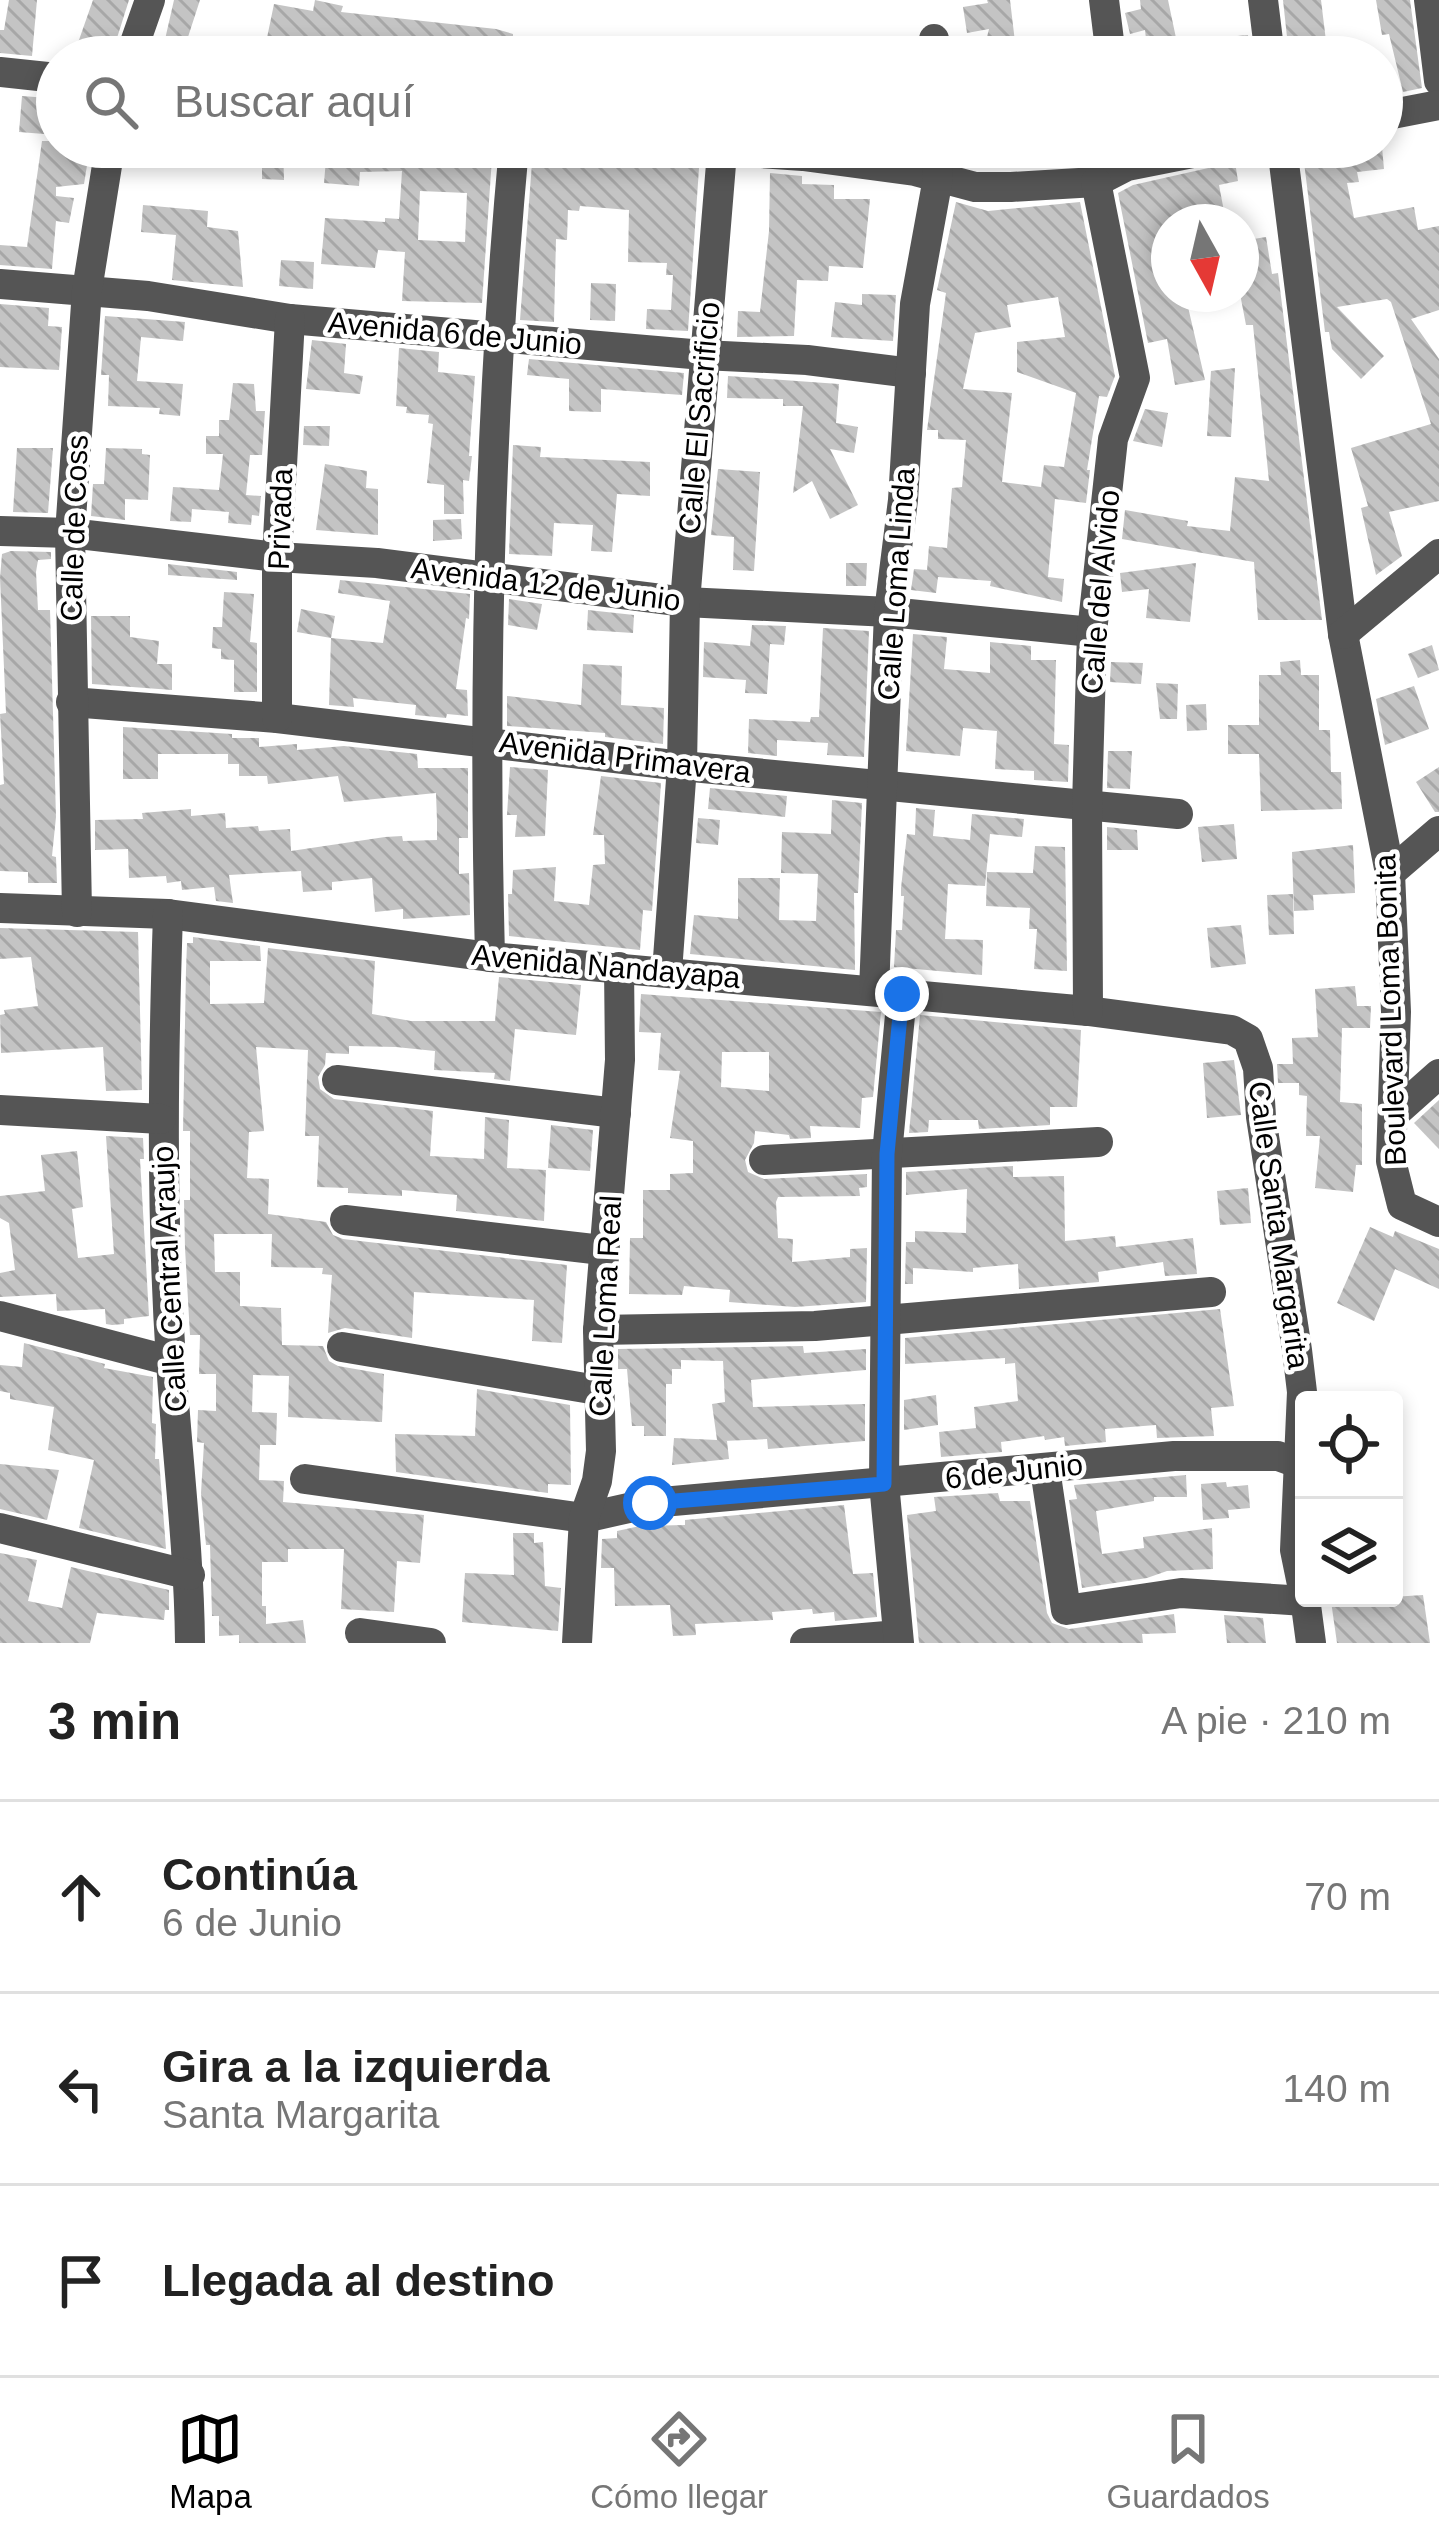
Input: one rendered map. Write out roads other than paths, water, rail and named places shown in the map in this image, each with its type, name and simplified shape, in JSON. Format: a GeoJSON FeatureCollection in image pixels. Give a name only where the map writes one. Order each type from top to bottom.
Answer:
{"type":"FeatureCollection","features":[{"type":"Feature","properties":{"kind":"street"},"geometry":{"type":"LineString","coordinates":[[137,36],[150,0]]}},
{"type":"Feature","properties":{"kind":"street"},"geometry":{"type":"LineString","coordinates":[[1104,0],[1108,36]]}},
{"type":"Feature","properties":{"kind":"street"},"geometry":{"type":"LineString","coordinates":[[1263,0],[1267,36]]}},
{"type":"Feature","properties":{"kind":"street"},"geometry":{"type":"LineString","coordinates":[[1430,0],[1439,81]]}},
{"type":"Feature","properties":{"kind":"street"},"geometry":{"type":"LineString","coordinates":[[0,72],[36,76]]}},
{"type":"Feature","properties":{"kind":"street"},"geometry":{"type":"LineString","coordinates":[[1403,112],[1439,105]]}},
{"type":"Feature","properties":{"kind":"street","name":"Calle de Coss"},"geometry":{"type":"LineString","coordinates":[[77,912],[70,533],[87,290],[107,168]]}},
{"type":"Feature","properties":{"kind":"street"},"geometry":{"type":"LineString","coordinates":[[490,957],[484,741],[488,580],[497,334],[512,168]]}},
{"type":"Feature","properties":{"kind":"street","name":"Calle El Sacrificio"},"geometry":{"type":"LineString","coordinates":[[667,972],[682,766],[685,602],[721,168]]}},
{"type":"Feature","properties":{"kind":"street"},"geometry":{"type":"LineString","coordinates":[[893,168],[922,168]]}},
{"type":"Feature","properties":{"kind":"street","name":"Calle Loma Linda"},"geometry":{"type":"LineString","coordinates":[[898,1639],[884,1484],[888,993],[884,785],[889,612],[903,500],[915,304],[936,168]]}},
{"type":"Feature","properties":{"kind":"street"},"geometry":{"type":"LineString","coordinates":[[946,168],[975,187],[1011,188],[1096,182],[1112,168]]}},
{"type":"Feature","properties":{"kind":"street","name":"Boulevard Loma Bonita"},"geometry":{"type":"LineString","coordinates":[[1285,168],[1343,634],[1390,874],[1396,1012],[1391,1161],[1402,1205],[1439,1222]]}},
{"type":"Feature","properties":{"kind":"street","name":"Calle del Alvido"},"geometry":{"type":"LineString","coordinates":[[1088,1011],[1092,632],[1113,440],[1135,377],[1096,182]]}},
{"type":"Feature","properties":{"kind":"street","name":"Avenida 6 de Junio"},"geometry":{"type":"LineString","coordinates":[[0,284],[87,290],[290,319],[807,360],[911,373]]}},
{"type":"Feature","properties":{"kind":"street","name":"Privada"},"geometry":{"type":"LineString","coordinates":[[278,718],[277,557],[290,319]]}},
{"type":"Feature","properties":{"kind":"street","name":"Avenida 12 de Junio"},"geometry":{"type":"LineString","coordinates":[[0,531],[70,533],[277,557],[377,563],[685,602],[889,612],[1092,632]]}},
{"type":"Feature","properties":{"kind":"street"},"geometry":{"type":"LineString","coordinates":[[1343,634],[1439,554]]}},
{"type":"Feature","properties":{"kind":"street","name":"Avenida Primavera"},"geometry":{"type":"LineString","coordinates":[[71,702],[278,718],[682,766],[1178,814]]}},
{"type":"Feature","properties":{"kind":"street"},"geometry":{"type":"LineString","coordinates":[[1390,874],[1439,831]]}},
{"type":"Feature","properties":{"kind":"street","name":"Avenida Nandayapa"},"geometry":{"type":"LineString","coordinates":[[0,908],[168,914],[490,957],[1213,1025]]}},
{"type":"Feature","properties":{"kind":"street","name":"Calle Central Araujo"},"geometry":{"type":"LineString","coordinates":[[168,914],[160,1119],[171,1361],[190,1575],[190,1643]]}},
{"type":"Feature","properties":{"kind":"street","name":"Calle Loma Real"},"geometry":{"type":"LineString","coordinates":[[577,1643],[584,1519],[601,1451],[598,1330],[616,1114],[619,968]]}},
{"type":"Feature","properties":{"kind":"street","name":"Calle Santa Margarita"},"geometry":{"type":"LineString","coordinates":[[1213,1025],[1248,1039],[1258,1068],[1261,1117],[1302,1391]]}},
{"type":"Feature","properties":{"kind":"street"},"geometry":{"type":"LineString","coordinates":[[1394,1114],[1439,1073]]}},
{"type":"Feature","properties":{"kind":"street"},"geometry":{"type":"LineString","coordinates":[[337,1079],[616,1114]]}},
{"type":"Feature","properties":{"kind":"street"},"geometry":{"type":"LineString","coordinates":[[0,1110],[160,1119]]}},
{"type":"Feature","properties":{"kind":"street"},"geometry":{"type":"LineString","coordinates":[[764,1160],[1098,1142]]}},
{"type":"Feature","properties":{"kind":"street"},"geometry":{"type":"LineString","coordinates":[[345,1220],[602,1250]]}},
{"type":"Feature","properties":{"kind":"street"},"geometry":{"type":"LineString","coordinates":[[598,1330],[884,1322],[1211,1292]]}},
{"type":"Feature","properties":{"kind":"street"},"geometry":{"type":"LineString","coordinates":[[0,1316],[171,1361]]}},
{"type":"Feature","properties":{"kind":"street"},"geometry":{"type":"LineString","coordinates":[[342,1347],[597,1390]]}},
{"type":"Feature","properties":{"kind":"street","name":"6 de Junio"},"geometry":{"type":"LineString","coordinates":[[584,1519],[650,1503],[1174,1456],[1278,1456],[1295,1462]]}},
{"type":"Feature","properties":{"kind":"street"},"geometry":{"type":"LineString","coordinates":[[1046,1469],[1066,1610],[1181,1593],[1295,1598]]}},
{"type":"Feature","properties":{"kind":"street"},"geometry":{"type":"LineString","coordinates":[[304,1479],[584,1519]]}},
{"type":"Feature","properties":{"kind":"street"},"geometry":{"type":"LineString","coordinates":[[0,1528],[190,1575]]}},
{"type":"Feature","properties":{"kind":"street","name":"Calle Santa Margarita"},"geometry":{"type":"LineString","coordinates":[[1306,1607],[1311,1643]]}},
{"type":"Feature","properties":{"kind":"street"},"geometry":{"type":"LineString","coordinates":[[360,1633],[431,1643]]}},
{"type":"Feature","properties":{"kind":"street"},"geometry":{"type":"LineString","coordinates":[[805,1643],[898,1639]]}}]}
